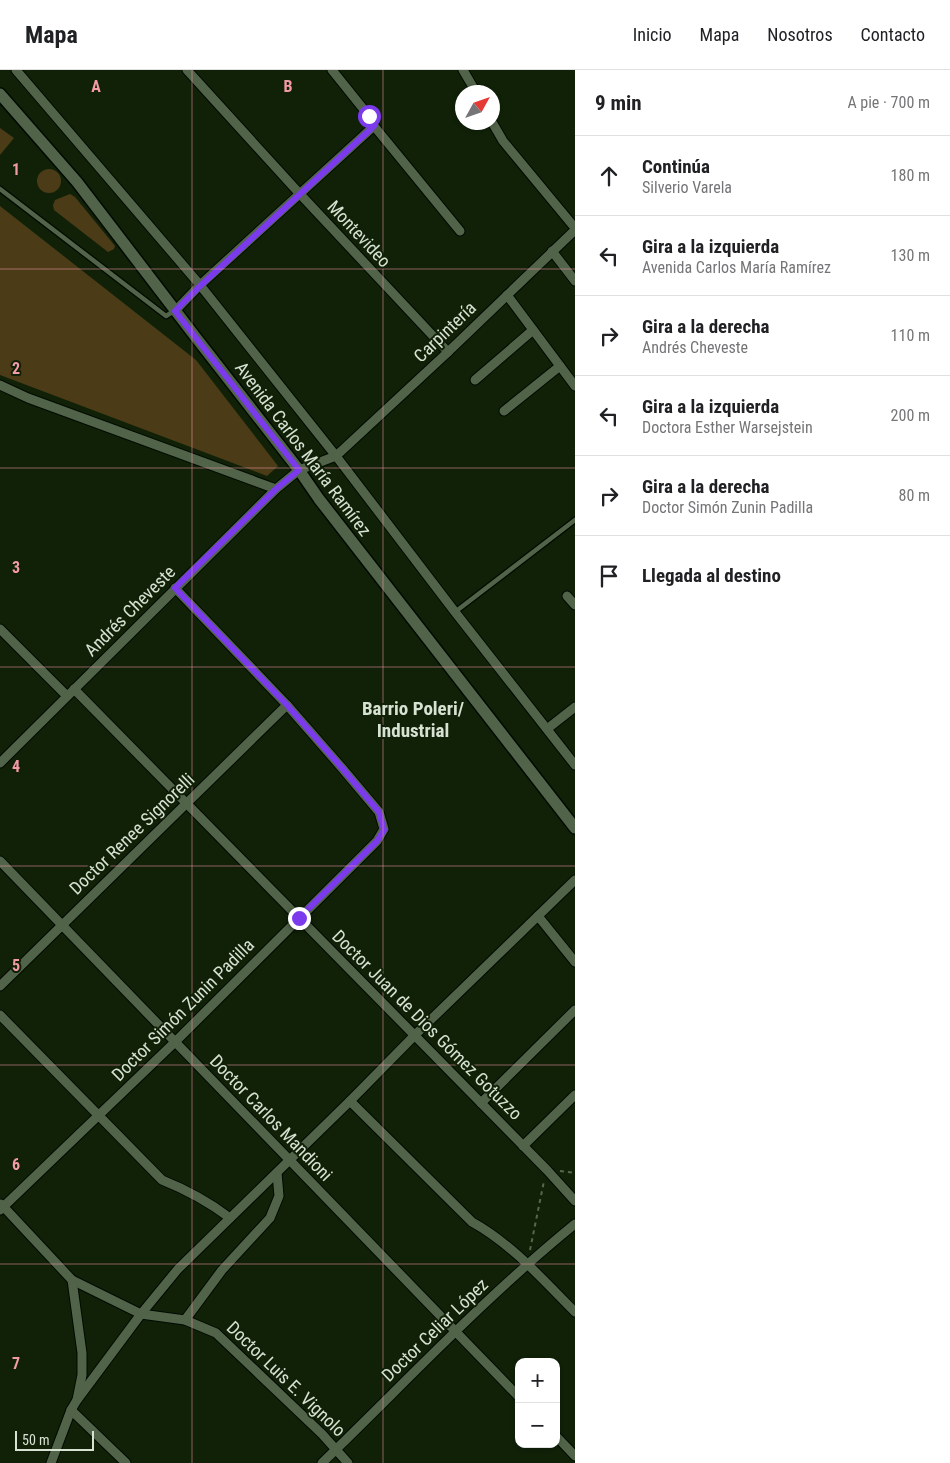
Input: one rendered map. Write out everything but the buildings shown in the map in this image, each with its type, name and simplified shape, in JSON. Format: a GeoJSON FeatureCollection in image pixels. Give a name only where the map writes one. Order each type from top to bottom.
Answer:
{"type":"FeatureCollection","features":[{"type":"Feature","properties":{"kind":"street","name":"Avenida Carlos María Ramírez"},"geometry":{"type":"LineString","coordinates":[[16,70],[200,286],[336,456],[575,765]]}},
{"type":"Feature","properties":{"kind":"street","name":"Montevideo"},"geometry":{"type":"LineString","coordinates":[[187,70],[299,194],[448,352]]}},
{"type":"Feature","properties":{"kind":"street"},"geometry":{"type":"LineString","coordinates":[[332,70],[369,116],[374,126],[460,231]]}},
{"type":"Feature","properties":{"kind":"street"},"geometry":{"type":"LineString","coordinates":[[463,70],[472,85]]}},
{"type":"Feature","properties":{"kind":"street","name":"Avenida Carlos María Ramírez"},"geometry":{"type":"LineString","coordinates":[[0,94],[78,182],[175,311],[299,470],[318,498],[575,828]]}},
{"type":"Feature","properties":{"kind":"street"},"geometry":{"type":"LineString","coordinates":[[175,311],[374,126]]}},
{"type":"Feature","properties":{"kind":"street"},"geometry":{"type":"LineString","coordinates":[[497,130],[503,141],[575,229]]}},
{"type":"Feature","properties":{"kind":"street","name":"Carpintería"},"geometry":{"type":"LineString","coordinates":[[336,456],[448,352],[575,229]]}},
{"type":"Feature","properties":{"kind":"street"},"geometry":{"type":"LineString","coordinates":[[552,251],[575,281]]}},
{"type":"Feature","properties":{"kind":"street"},"geometry":{"type":"LineString","coordinates":[[507,295],[575,386]]}},
{"type":"Feature","properties":{"kind":"street"},"geometry":{"type":"LineString","coordinates":[[475,380],[534,330]]}},
{"type":"Feature","properties":{"kind":"street"},"geometry":{"type":"LineString","coordinates":[[504,411],[560,366]]}},
{"type":"Feature","properties":{"kind":"street"},"geometry":{"type":"LineString","coordinates":[[0,386],[276,489]]}},
{"type":"Feature","properties":{"kind":"street","name":"Andrés Cheveste"},"geometry":{"type":"LineString","coordinates":[[0,762],[276,489],[299,470],[336,456]]}},
{"type":"Feature","properties":{"kind":"street"},"geometry":{"type":"LineString","coordinates":[[175,588],[287,705]]}},
{"type":"Feature","properties":{"kind":"street"},"geometry":{"type":"LineString","coordinates":[[567,596],[575,605]]}},
{"type":"Feature","properties":{"kind":"street"},"geometry":{"type":"LineString","coordinates":[[0,629],[67,696]]}},
{"type":"Feature","properties":{"kind":"street","name":"Doctor Juan de Dios Gómez Gotuzzo"},"geometry":{"type":"LineString","coordinates":[[74,689],[415,1035],[575,1201]]}},
{"type":"Feature","properties":{"kind":"street","name":"Doctor Renee Signorelli"},"geometry":{"type":"LineString","coordinates":[[0,986],[287,705]]}},
{"type":"Feature","properties":{"kind":"street","name":"Doctor Simón Zunin Padilla"},"geometry":{"type":"LineString","coordinates":[[1,1207],[175,1042],[377,841],[384,830],[379,812],[287,705]]}},
{"type":"Feature","properties":{"kind":"street"},"geometry":{"type":"LineString","coordinates":[[546,729],[575,707]]}},
{"type":"Feature","properties":{"kind":"street","name":"Doctor Carlos Mandioni"},"geometry":{"type":"LineString","coordinates":[[0,861],[515,1393]]}},
{"type":"Feature","properties":{"kind":"street"},"geometry":{"type":"LineString","coordinates":[[50,1463],[71,1410],[77,1400],[141,1314],[178,1269],[575,880]]}},
{"type":"Feature","properties":{"kind":"street"},"geometry":{"type":"LineString","coordinates":[[538,916],[575,962]]}},
{"type":"Feature","properties":{"kind":"street"},"geometry":{"type":"LineString","coordinates":[[481,1103],[575,1010]]}},
{"type":"Feature","properties":{"kind":"street"},"geometry":{"type":"LineString","coordinates":[[0,1014],[162,1180],[183,1188],[230,1218]]}},
{"type":"Feature","properties":{"kind":"street"},"geometry":{"type":"LineString","coordinates":[[523,1146],[575,1095]]}},
{"type":"Feature","properties":{"kind":"street"},"geometry":{"type":"LineString","coordinates":[[350,1101],[472,1222],[488,1232],[527,1264],[575,1312]]}},
{"type":"Feature","properties":{"kind":"street"},"geometry":{"type":"LineString","coordinates":[[185,1320],[222,1270],[270,1218],[279,1196],[276,1173]]}},
{"type":"Feature","properties":{"kind":"street","name":"Doctor Luis E. Vignolo"},"geometry":{"type":"LineString","coordinates":[[1,1207],[72,1280],[141,1314],[185,1320],[216,1333],[336,1449],[348,1463]]}},
{"type":"Feature","properties":{"kind":"street","name":"Doctor Celiar López"},"geometry":{"type":"LineString","coordinates":[[322,1463],[456,1331],[527,1264],[575,1224]]}},
{"type":"Feature","properties":{"kind":"street"},"geometry":{"type":"LineString","coordinates":[[72,1280],[82,1353],[82,1375],[77,1400]]}},
{"type":"Feature","properties":{"kind":"street"},"geometry":{"type":"LineString","coordinates":[[71,1410],[126,1463]]}},
{"type":"Feature","properties":{"kind":"street"},"geometry":{"type":"LineString","coordinates":[[560,1440],[575,1456]]}},
{"type":"Feature","properties":{"kind":"lane"},"geometry":{"type":"LineString","coordinates":[[0,189],[166,316],[175,311]]}},
{"type":"Feature","properties":{"kind":"lane"},"geometry":{"type":"LineString","coordinates":[[455,612],[575,520]]}},
{"type":"Feature","properties":{"kind":"path"},"geometry":{"type":"LineString","coordinates":[[527,1264],[547,1170]]}},
{"type":"Feature","properties":{"kind":"shaded area"},"geometry":{"type":"Polygon","coordinates":[[[0,128],[14,138],[0,155],[0,128]]]}},
{"type":"Feature","properties":{"kind":"shaded area"},"geometry":{"type":"Polygon","coordinates":[[[49,169],[54,170],[60,176],[60,186],[54,192],[49,193],[44,192],[38,186],[37,181],[38,176],[44,170],[49,169]]]}},
{"type":"Feature","properties":{"kind":"shaded area"},"geometry":{"type":"Polygon","coordinates":[[[70,194],[75,197],[115,246],[114,249],[108,252],[54,210],[55,200],[70,194]]]}},
{"type":"Feature","properties":{"kind":"shaded area"},"geometry":{"type":"Polygon","coordinates":[[[0,206],[196,360],[278,466],[267,476],[0,375],[0,206]]]}},
{"type":"Feature","properties":{"kind":"district","name":"Barrio Poleri/ Industrial"},"geometry":{"type":"Point","coordinates":[413,719]}},
{"type":"Feature","properties":{"kind":"route"},"geometry":{"type":"LineString","coordinates":[[299,918],[377,841],[384,830],[379,812],[342,768],[287,705],[175,588],[276,489],[299,470],[175,311],[374,126],[369,116]]}}]}
